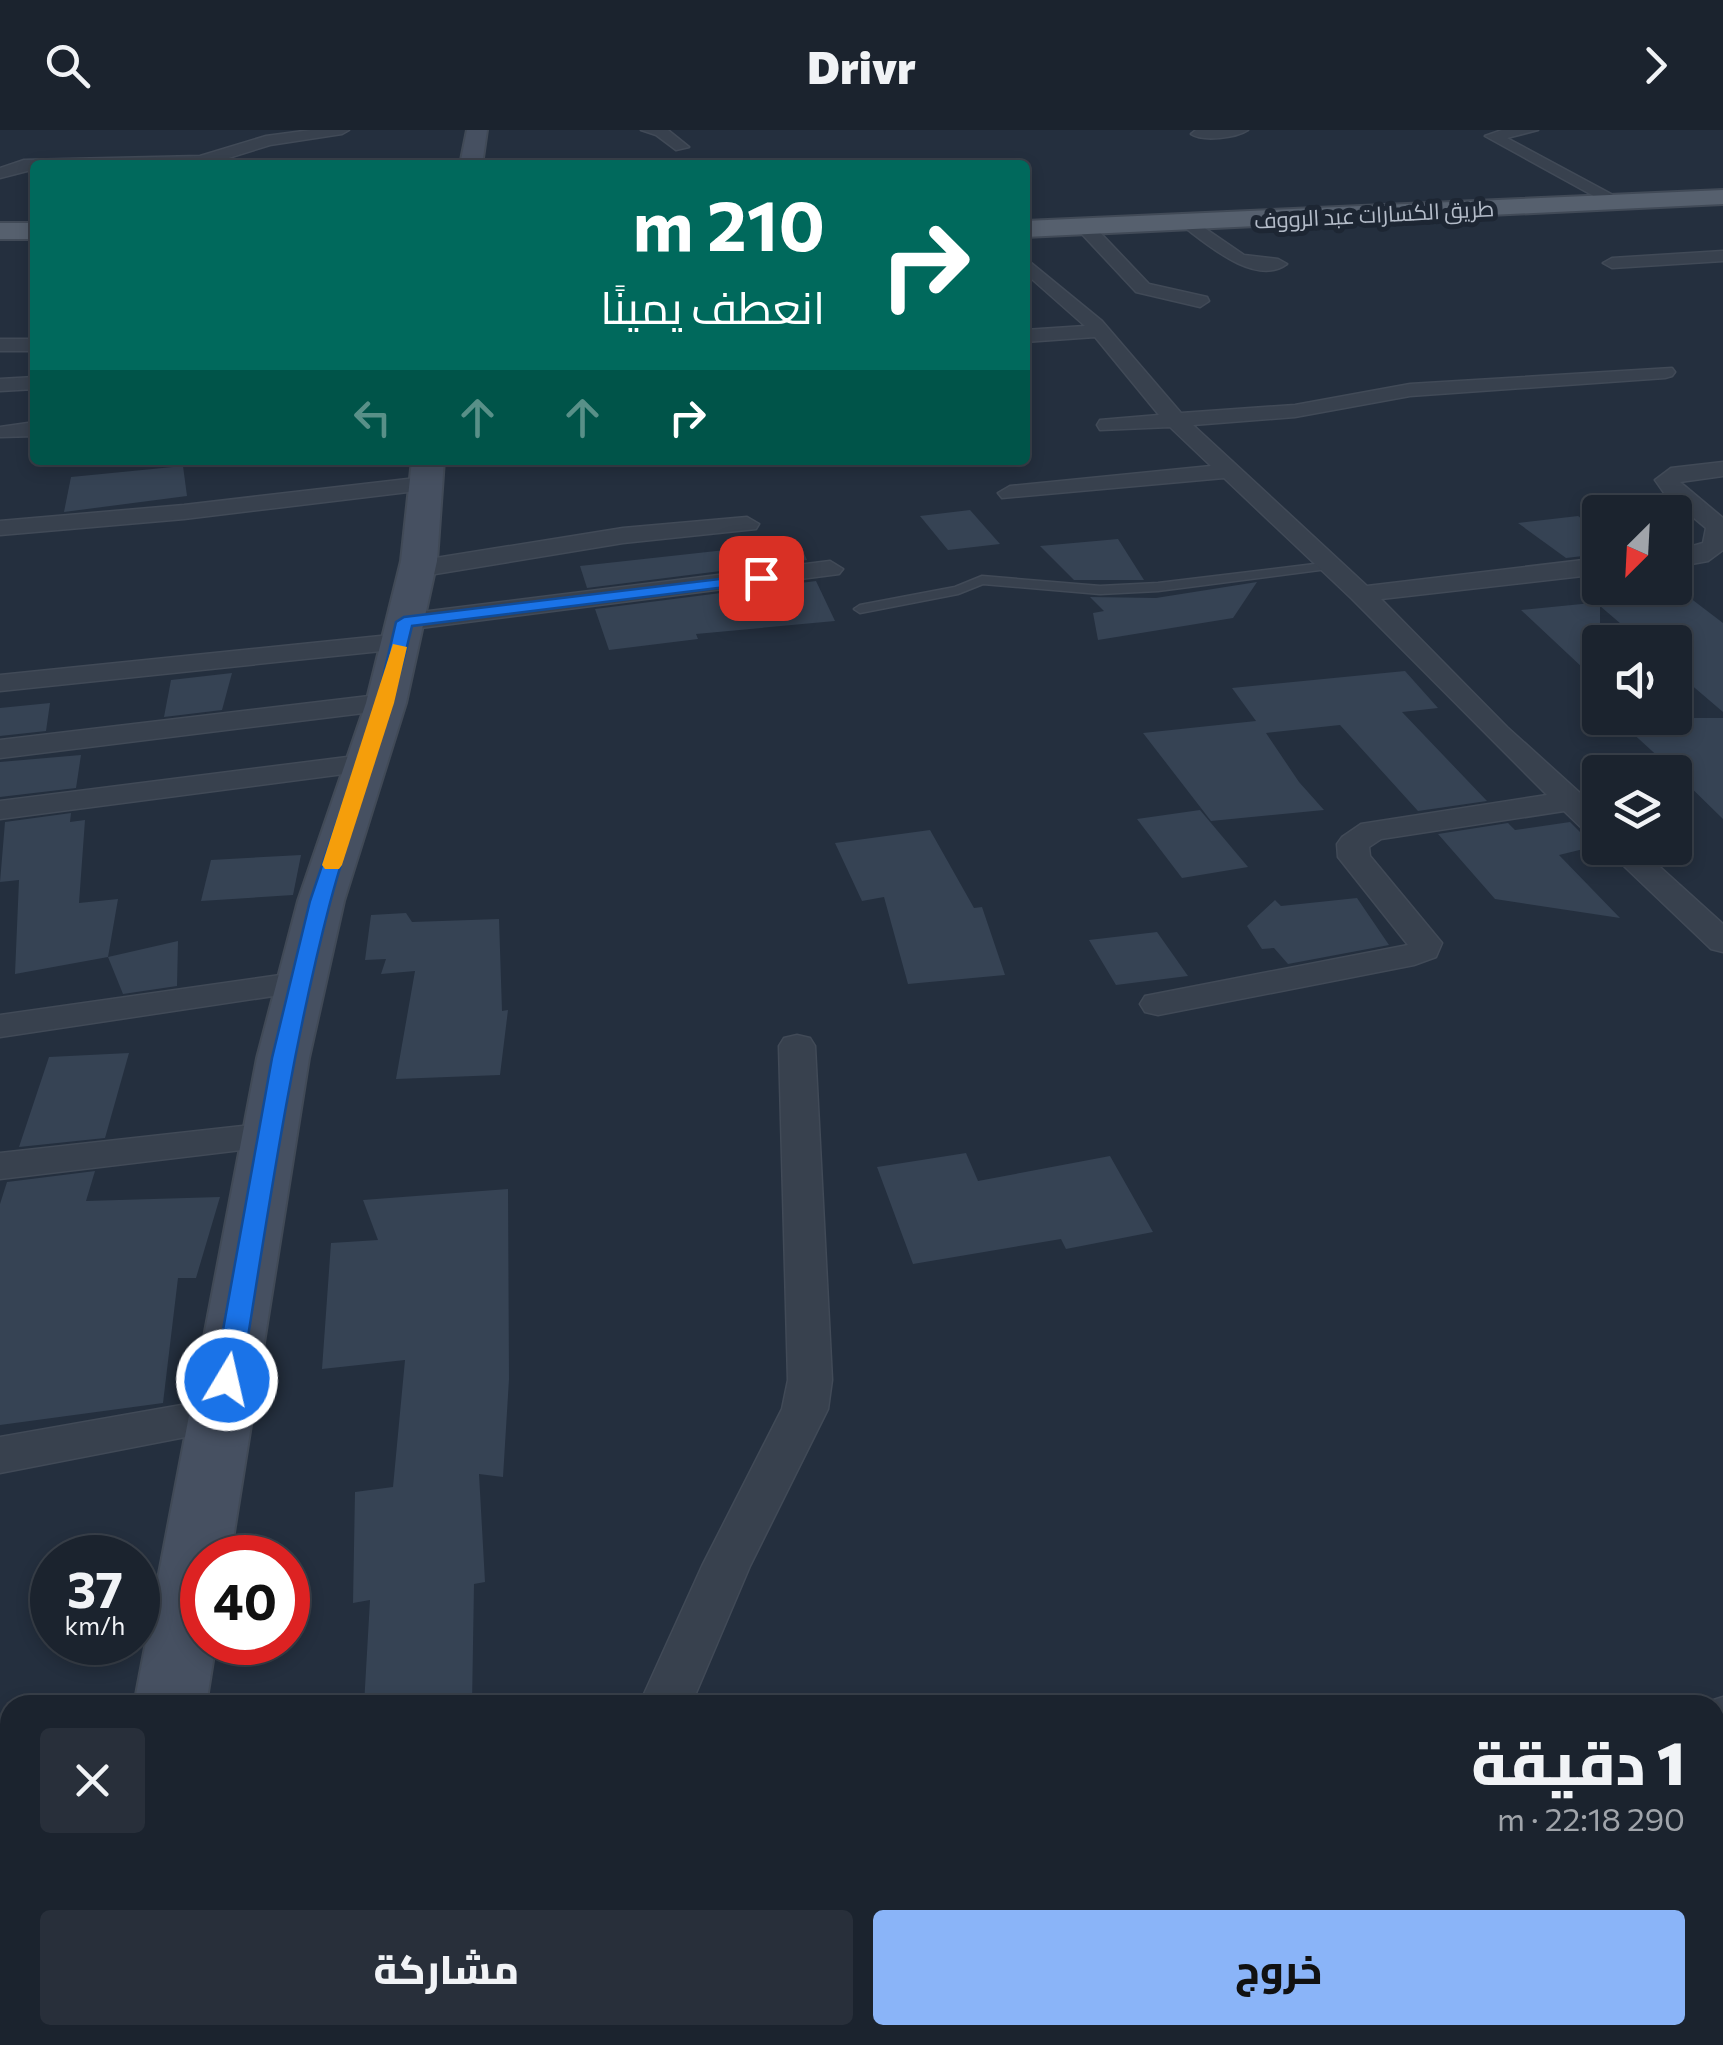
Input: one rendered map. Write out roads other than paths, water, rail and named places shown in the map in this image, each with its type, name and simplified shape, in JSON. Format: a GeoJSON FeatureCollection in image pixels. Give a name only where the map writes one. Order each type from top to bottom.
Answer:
{"type":"FeatureCollection","features":[{"type":"Feature","properties":{"kind":"main road","name":"طريق الكسارات عبد الرووف"},"geometry":{"type":"LineString","coordinates":[[1030,229],[1723,197]]}},
{"type":"Feature","properties":{"kind":"main road"},"geometry":{"type":"LineString","coordinates":[[0,231],[30,231]]}},
{"type":"Feature","properties":{"kind":"street"},"geometry":{"type":"LineString","coordinates":[[211,160],[266,142],[342,130]]}},
{"type":"Feature","properties":{"kind":"street"},"geometry":{"type":"LineString","coordinates":[[472,160],[477,130]]}},
{"type":"Feature","properties":{"kind":"street"},"geometry":{"type":"LineString","coordinates":[[648,130],[660,131],[681,148]]}},
{"type":"Feature","properties":{"kind":"street"},"geometry":{"type":"LineString","coordinates":[[1198,134],[1241,130]]}},
{"type":"Feature","properties":{"kind":"street"},"geometry":{"type":"LineString","coordinates":[[1531,130],[1492,136],[1618,202]]}},
{"type":"Feature","properties":{"kind":"street"},"geometry":{"type":"LineString","coordinates":[[0,173],[30,165]]}},
{"type":"Feature","properties":{"kind":"street"},"geometry":{"type":"LineString","coordinates":[[0,184],[22,186]]}},
{"type":"Feature","properties":{"kind":"street"},"geometry":{"type":"LineString","coordinates":[[1190,223],[1239,260],[1278,264]]}},
{"type":"Feature","properties":{"kind":"street"},"geometry":{"type":"LineString","coordinates":[[1084,227],[1143,288],[1200,300]]}},
{"type":"Feature","properties":{"kind":"street"},"geometry":{"type":"LineString","coordinates":[[1612,263],[1723,256]]}},
{"type":"Feature","properties":{"kind":"street"},"geometry":{"type":"LineString","coordinates":[[1030,270],[1100,331],[1175,420],[1362,594],[1582,812]]}},
{"type":"Feature","properties":{"kind":"street"},"geometry":{"type":"LineString","coordinates":[[1030,336],[1100,331]]}},
{"type":"Feature","properties":{"kind":"street"},"geometry":{"type":"LineString","coordinates":[[0,345],[30,345]]}},
{"type":"Feature","properties":{"kind":"street"},"geometry":{"type":"LineString","coordinates":[[1108,425],[1295,411],[1454,386],[1664,372]]}},
{"type":"Feature","properties":{"kind":"street"},"geometry":{"type":"LineString","coordinates":[[0,385],[30,383]]}},
{"type":"Feature","properties":{"kind":"street"},"geometry":{"type":"LineString","coordinates":[[7,432],[30,430]]}},
{"type":"Feature","properties":{"kind":"street"},"geometry":{"type":"LineString","coordinates":[[1680,495],[1668,480],[1680,473],[1723,468]]}},
{"type":"Feature","properties":{"kind":"street"},"geometry":{"type":"LineString","coordinates":[[1010,492],[1230,471]]}},
{"type":"Feature","properties":{"kind":"street"},"geometry":{"type":"LineString","coordinates":[[0,528],[184,512],[427,472],[417,569],[386,703],[320,901],[269,1136],[172,1695]]}},
{"type":"Feature","properties":{"kind":"street"},"geometry":{"type":"LineString","coordinates":[[1692,505],[1718,526],[1720,538],[1715,548],[1692,557]]}},
{"type":"Feature","properties":{"kind":"street"},"geometry":{"type":"LineString","coordinates":[[417,569],[686,526],[747,524]]}},
{"type":"Feature","properties":{"kind":"street"},"geometry":{"type":"LineString","coordinates":[[1362,594],[1582,568]]}},
{"type":"Feature","properties":{"kind":"street"},"geometry":{"type":"LineString","coordinates":[[0,683],[402,632],[830,569]]}},
{"type":"Feature","properties":{"kind":"street"},"geometry":{"type":"LineString","coordinates":[[0,750],[386,703]]}},
{"type":"Feature","properties":{"kind":"street"},"geometry":{"type":"LineString","coordinates":[[0,810],[363,764]]}},
{"type":"Feature","properties":{"kind":"street"},"geometry":{"type":"LineString","coordinates":[[1158,1004],[1414,955],[1424,950],[1425,943],[1354,857],[1353,844],[1372,831],[1570,801]]}},
{"type":"Feature","properties":{"kind":"street"},"geometry":{"type":"LineString","coordinates":[[1639,865],[1723,942]]}},
{"type":"Feature","properties":{"kind":"street"},"geometry":{"type":"LineString","coordinates":[[0,1026],[301,983]]}},
{"type":"Feature","properties":{"kind":"street"},"geometry":{"type":"LineString","coordinates":[[669,1695],[726,1566],[805,1409],[810,1380],[798,1046]]}},
{"type":"Feature","properties":{"kind":"street"},"geometry":{"type":"LineString","coordinates":[[0,1166],[269,1136]]}},
{"type":"Feature","properties":{"kind":"street"},"geometry":{"type":"LineString","coordinates":[[0,1455],[221,1416]]}},
{"type":"Feature","properties":{"kind":"lane"},"geometry":{"type":"LineString","coordinates":[[860,608],[958,590],[982,580],[1100,590],[1158,587],[1331,566]]}}]}
